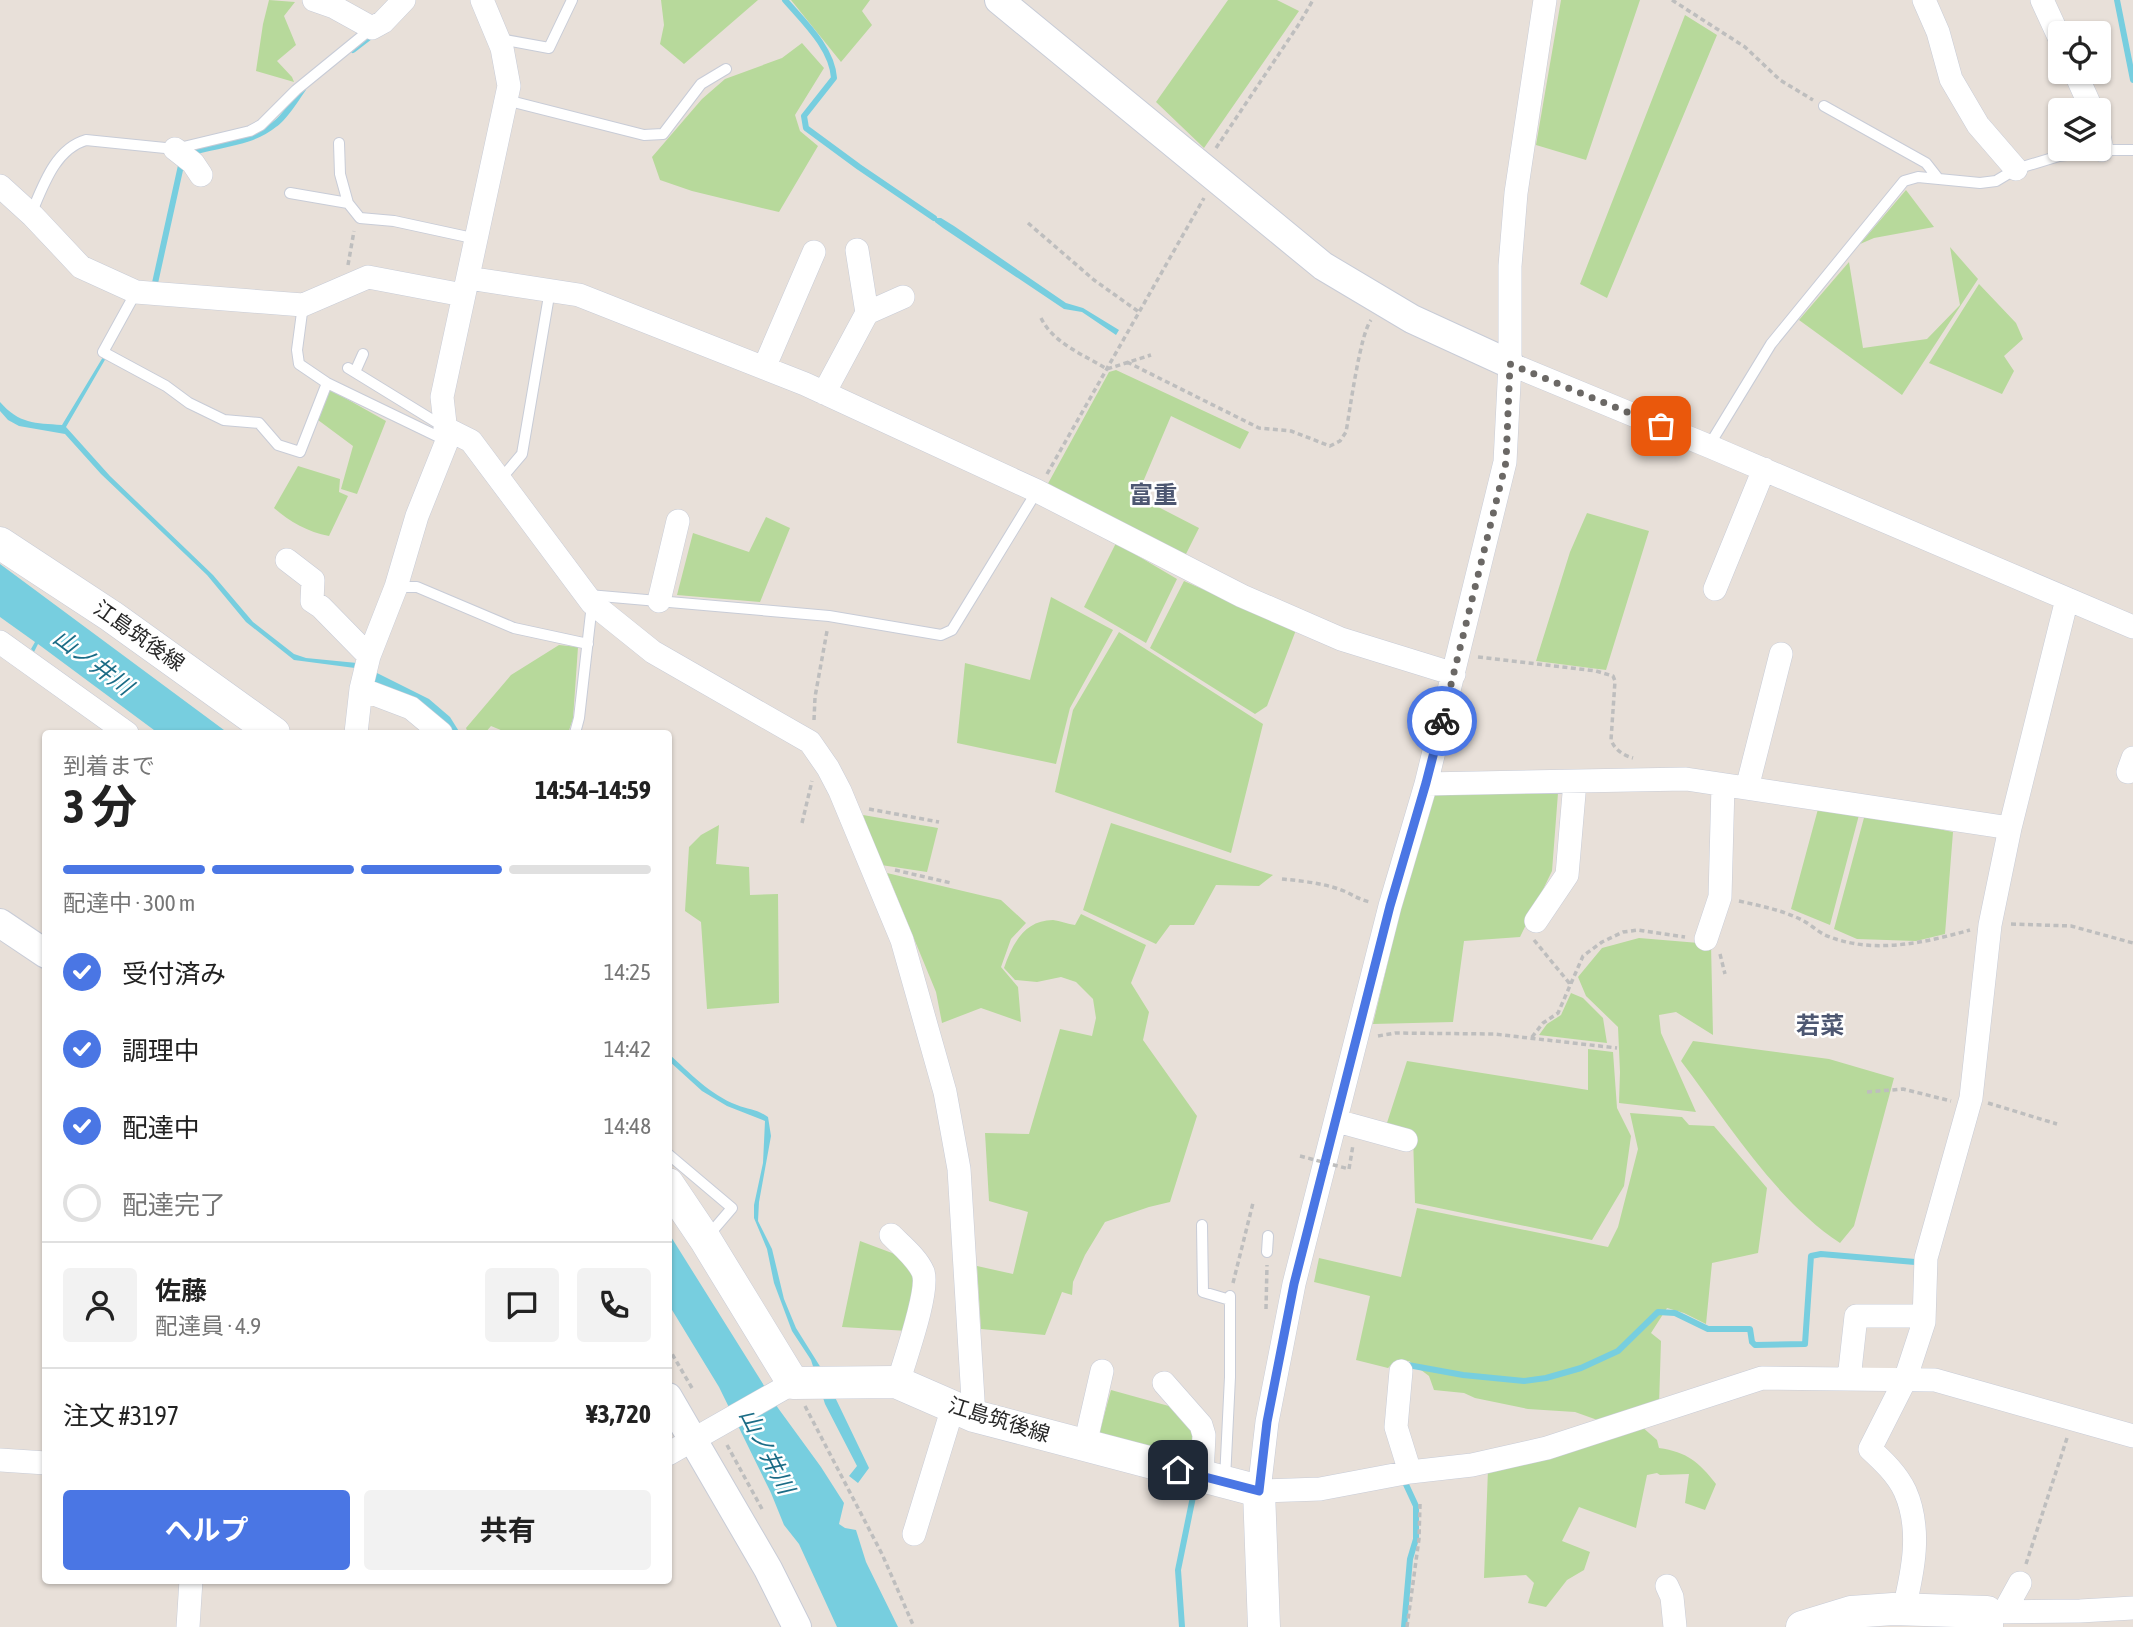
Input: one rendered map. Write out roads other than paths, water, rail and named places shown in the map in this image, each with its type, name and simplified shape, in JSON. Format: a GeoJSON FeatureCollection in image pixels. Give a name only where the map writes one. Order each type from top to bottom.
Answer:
{"type":"FeatureCollection","features":[{"type":"Feature","properties":{"kind":"main road","name":"江島筑後線"},"geometry":{"type":"LineString","coordinates":[[0,542],[111,616],[270,730]]}},
{"type":"Feature","properties":{"kind":"main road"},"geometry":{"type":"LineString","coordinates":[[672,1190],[705,1239],[784,1387]]}},
{"type":"Feature","properties":{"kind":"main road","name":"江島筑後線"},"geometry":{"type":"LineString","coordinates":[[784,1387],[898,1383],[964,1412],[1259,1491]]}},
{"type":"Feature","properties":{"kind":"main road"},"geometry":{"type":"LineString","coordinates":[[1259,1491],[1264,1627]]}},
{"type":"Feature","properties":{"kind":"main road"},"geometry":{"type":"LineString","coordinates":[[1802,1627],[1851,1612],[1904,1609],[1993,1617]]}},
{"type":"Feature","properties":{"kind":"street"},"geometry":{"type":"LineString","coordinates":[[314,0],[334,7],[372,28],[383,22],[404,0]]}},
{"type":"Feature","properties":{"kind":"street"},"geometry":{"type":"LineString","coordinates":[[356,730],[361,689],[369,656],[396,587],[446,434],[442,397],[509,86],[499,39],[482,0]]}},
{"type":"Feature","properties":{"kind":"street"},"geometry":{"type":"LineString","coordinates":[[999,0],[1323,266],[1412,319],[1510,364],[2133,627]]}},
{"type":"Feature","properties":{"kind":"street"},"geometry":{"type":"LineString","coordinates":[[1545,0],[1516,193],[1510,266],[1506,462],[1426,783],[1390,906],[1291,1297],[1267,1422],[1259,1491],[1320,1489],[1410,1472],[1472,1465],[1547,1448],[1762,1378],[1935,1380],[2133,1436]]}},
{"type":"Feature","properties":{"kind":"street"},"geometry":{"type":"LineString","coordinates":[[1924,0],[1938,32],[1951,79],[1978,125],[2016,169]]}},
{"type":"Feature","properties":{"kind":"street"},"geometry":{"type":"LineString","coordinates":[[2042,0],[2052,21]]}},
{"type":"Feature","properties":{"kind":"street"},"geometry":{"type":"LineString","coordinates":[[175,149],[193,163],[201,176]]}},
{"type":"Feature","properties":{"kind":"street"},"geometry":{"type":"LineString","coordinates":[[0,186],[31,214],[81,267],[136,292],[303,305],[368,277],[466,287],[550,290],[579,295],[824,393],[1037,491],[1242,596],[1341,639],[1456,664]]}},
{"type":"Feature","properties":{"kind":"street"},"geometry":{"type":"LineString","coordinates":[[824,393],[867,313],[857,250]]}},
{"type":"Feature","properties":{"kind":"street"},"geometry":{"type":"LineString","coordinates":[[764,368],[814,252]]}},
{"type":"Feature","properties":{"kind":"street"},"geometry":{"type":"LineString","coordinates":[[867,313],[903,297]]}},
{"type":"Feature","properties":{"kind":"street"},"geometry":{"type":"LineString","coordinates":[[446,434],[471,441],[589,599],[653,652],[810,742],[846,805],[902,940],[932,1040],[959,1168],[964,1412],[914,1534]]}},
{"type":"Feature","properties":{"kind":"street"},"geometry":{"type":"LineString","coordinates":[[1715,589],[1764,469]]}},
{"type":"Feature","properties":{"kind":"street"},"geometry":{"type":"LineString","coordinates":[[659,601],[678,521]]}},
{"type":"Feature","properties":{"kind":"street"},"geometry":{"type":"LineString","coordinates":[[287,560],[313,580],[312,601],[369,656]]}},
{"type":"Feature","properties":{"kind":"street"},"geometry":{"type":"LineString","coordinates":[[1904,1609],[1913,1572],[1914,1525],[1905,1490],[1890,1468],[1870,1448],[1905,1380],[1924,1316],[1926,1258],[1970,1102],[1990,925],[2010,828],[2067,599]]}},
{"type":"Feature","properties":{"kind":"street"},"geometry":{"type":"LineString","coordinates":[[0,642],[123,730]]}},
{"type":"Feature","properties":{"kind":"street"},"geometry":{"type":"LineString","coordinates":[[1747,788],[1782,654]]}},
{"type":"Feature","properties":{"kind":"street"},"geometry":{"type":"LineString","coordinates":[[361,689],[411,708],[437,730]]}},
{"type":"Feature","properties":{"kind":"street"},"geometry":{"type":"LineString","coordinates":[[1426,783],[1686,779],[2010,828]]}},
{"type":"Feature","properties":{"kind":"street"},"geometry":{"type":"LineString","coordinates":[[1536,921],[1567,875],[1575,782]]}},
{"type":"Feature","properties":{"kind":"street"},"geometry":{"type":"LineString","coordinates":[[1706,939],[1720,897],[1723,785]]}},
{"type":"Feature","properties":{"kind":"street"},"geometry":{"type":"LineString","coordinates":[[0,923],[42,951]]}},
{"type":"Feature","properties":{"kind":"street"},"geometry":{"type":"LineString","coordinates":[[1337,1121],[1406,1140]]}},
{"type":"Feature","properties":{"kind":"street"},"geometry":{"type":"LineString","coordinates":[[891,1236],[914,1260],[925,1278],[923,1297],[898,1383]]}},
{"type":"Feature","properties":{"kind":"street"},"geometry":{"type":"LineString","coordinates":[[1849,1379],[1856,1316],[1924,1316]]}},
{"type":"Feature","properties":{"kind":"street"},"geometry":{"type":"LineString","coordinates":[[1085,1445],[1102,1371]]}},
{"type":"Feature","properties":{"kind":"street"},"geometry":{"type":"LineString","coordinates":[[1401,1371],[1396,1427],[1410,1472]]}},
{"type":"Feature","properties":{"kind":"street"},"geometry":{"type":"LineString","coordinates":[[1164,1383],[1201,1425],[1213,1479]]}},
{"type":"Feature","properties":{"kind":"street"},"geometry":{"type":"LineString","coordinates":[[672,1452],[784,1387]]}},
{"type":"Feature","properties":{"kind":"street"},"geometry":{"type":"LineString","coordinates":[[672,1404],[768,1569],[797,1627]]}},
{"type":"Feature","properties":{"kind":"street"},"geometry":{"type":"LineString","coordinates":[[0,1460],[42,1463]]}},
{"type":"Feature","properties":{"kind":"street"},"geometry":{"type":"LineString","coordinates":[[1993,1617],[2020,1583]]}},
{"type":"Feature","properties":{"kind":"street"},"geometry":{"type":"LineString","coordinates":[[188,1627],[191,1584]]}},
{"type":"Feature","properties":{"kind":"street"},"geometry":{"type":"LineString","coordinates":[[1667,1586],[1672,1597],[1675,1627]]}},
{"type":"Feature","properties":{"kind":"street"},"geometry":{"type":"LineString","coordinates":[[1993,1617],[2133,1608]]}},
{"type":"Feature","properties":{"kind":"lane"},"geometry":{"type":"LineString","coordinates":[[499,39],[549,48],[572,0]]}},
{"type":"Feature","properties":{"kind":"lane"},"geometry":{"type":"LineString","coordinates":[[31,214],[49,173],[72,144],[86,140],[175,149],[250,131],[261,125],[296,90],[372,28]]}},
{"type":"Feature","properties":{"kind":"lane"},"geometry":{"type":"LineString","coordinates":[[506,100],[644,135],[663,134],[701,84],[726,69]]}},
{"type":"Feature","properties":{"kind":"lane"},"geometry":{"type":"LineString","coordinates":[[1824,106],[1926,163],[1937,177]]}},
{"type":"Feature","properties":{"kind":"lane"},"geometry":{"type":"LineString","coordinates":[[339,143],[340,174],[348,203],[360,218],[394,221],[477,239]]}},
{"type":"Feature","properties":{"kind":"lane"},"geometry":{"type":"LineString","coordinates":[[2111,144],[2133,150]]}},
{"type":"Feature","properties":{"kind":"lane"},"geometry":{"type":"LineString","coordinates":[[1713,439],[1771,344],[1904,181],[1918,177],[1937,177],[1980,183],[1996,181],[2016,169],[2048,159]]}},
{"type":"Feature","properties":{"kind":"lane"},"geometry":{"type":"LineString","coordinates":[[290,193],[348,203]]}},
{"type":"Feature","properties":{"kind":"lane"},"geometry":{"type":"LineString","coordinates":[[500,480],[522,454],[550,290]]}},
{"type":"Feature","properties":{"kind":"lane"},"geometry":{"type":"LineString","coordinates":[[136,292],[103,352],[224,420],[259,424],[278,445],[300,452],[327,383]]}},
{"type":"Feature","properties":{"kind":"lane"},"geometry":{"type":"LineString","coordinates":[[303,305],[297,350],[299,364],[327,383],[446,434]]}},
{"type":"Feature","properties":{"kind":"lane"},"geometry":{"type":"LineString","coordinates":[[363,354],[351,370],[446,434]]}},
{"type":"Feature","properties":{"kind":"lane"},"geometry":{"type":"LineString","coordinates":[[576,730],[588,644],[589,599],[659,601],[830,616],[941,635],[952,630],[1037,491]]}},
{"type":"Feature","properties":{"kind":"lane"},"geometry":{"type":"LineString","coordinates":[[396,587],[417,587],[514,628],[588,644]]}},
{"type":"Feature","properties":{"kind":"lane"},"geometry":{"type":"LineString","coordinates":[[672,1157],[732,1208],[705,1239]]}},
{"type":"Feature","properties":{"kind":"lane"},"geometry":{"type":"LineString","coordinates":[[1202,1225],[1203,1292],[1230,1298],[1230,1377],[1213,1479]]}},
{"type":"Feature","properties":{"kind":"lane"},"geometry":{"type":"LineString","coordinates":[[1267,1252],[1268,1236]]}},
{"type":"Feature","properties":{"kind":"water"},"geometry":{"type":"Polygon","coordinates":[[[934,218],[941,218],[954,226],[1066,303],[1083,308],[1119,330],[1116,335],[1082,312],[1064,309],[943,228],[934,218]]]}},
{"type":"Feature","properties":{"kind":"water"},"geometry":{"type":"Polygon","coordinates":[[[103,357],[106,358],[66,427],[110,476],[213,575],[253,622],[294,654],[306,658],[357,663],[429,699],[450,717],[458,730],[443,730],[368,680],[355,668],[294,660],[246,622],[207,575],[101,474],[65,434],[19,426],[8,420],[0,411],[0,402],[21,418],[36,423],[62,425],[103,357]]]}},
{"type":"Feature","properties":{"kind":"water","name":"山ノ井川"},"geometry":{"type":"Polygon","coordinates":[[[0,564],[224,730],[154,730],[38,644],[34,652],[31,649],[35,642],[0,617],[0,564]]]}},
{"type":"Feature","properties":{"kind":"water"},"geometry":{"type":"Polygon","coordinates":[[[672,1057],[700,1082],[727,1101],[768,1117],[771,1136],[758,1221],[772,1249],[784,1299],[796,1328],[821,1368],[869,1468],[858,1483],[849,1476],[857,1466],[825,1404],[811,1360],[792,1331],[774,1283],[767,1249],[754,1218],[763,1163],[765,1121],[727,1106],[702,1091],[672,1064],[672,1057]]]}},
{"type":"Feature","properties":{"kind":"water","name":"山ノ井川"},"geometry":{"type":"Polygon","coordinates":[[[672,1238],[778,1408],[844,1503],[839,1524],[856,1530],[866,1562],[898,1627],[837,1627],[799,1544],[784,1525],[719,1387],[672,1310],[672,1238]]]}},
{"type":"Feature","properties":{"kind":"waterway"},"geometry":{"type":"LineString","coordinates":[[785,0],[823,46],[834,78],[804,116],[806,128],[934,218]]}},
{"type":"Feature","properties":{"kind":"waterway"},"geometry":{"type":"LineString","coordinates":[[2117,0],[2133,80]]}},
{"type":"Feature","properties":{"kind":"waterway"},"geometry":{"type":"LineString","coordinates":[[353,50],[375,33]]}},
{"type":"Feature","properties":{"kind":"waterway"},"geometry":{"type":"LineString","coordinates":[[190,153],[245,140],[266,131],[283,117],[303,89]]}},
{"type":"Feature","properties":{"kind":"waterway"},"geometry":{"type":"LineString","coordinates":[[155,283],[182,161]]}},
{"type":"Feature","properties":{"kind":"waterway"},"geometry":{"type":"LineString","coordinates":[[1403,1366],[1524,1381],[1546,1378],[1581,1368],[1618,1351],[1658,1312],[1675,1313],[1708,1329],[1750,1329],[1755,1345],[1805,1344],[1811,1256],[1821,1254],[1915,1262]]}},
{"type":"Feature","properties":{"kind":"waterway"},"geometry":{"type":"LineString","coordinates":[[1403,1478],[1416,1506],[1416,1539],[1410,1559],[1404,1627]]}},
{"type":"Feature","properties":{"kind":"waterway"},"geometry":{"type":"LineString","coordinates":[[1182,1627],[1178,1570],[1194,1492]]}},
{"type":"Feature","properties":{"kind":"district","name":"富重"},"geometry":{"type":"Point","coordinates":[1153,495]}},
{"type":"Feature","properties":{"kind":"district","name":"若菜"},"geometry":{"type":"Point","coordinates":[1820,1026]}}]}
